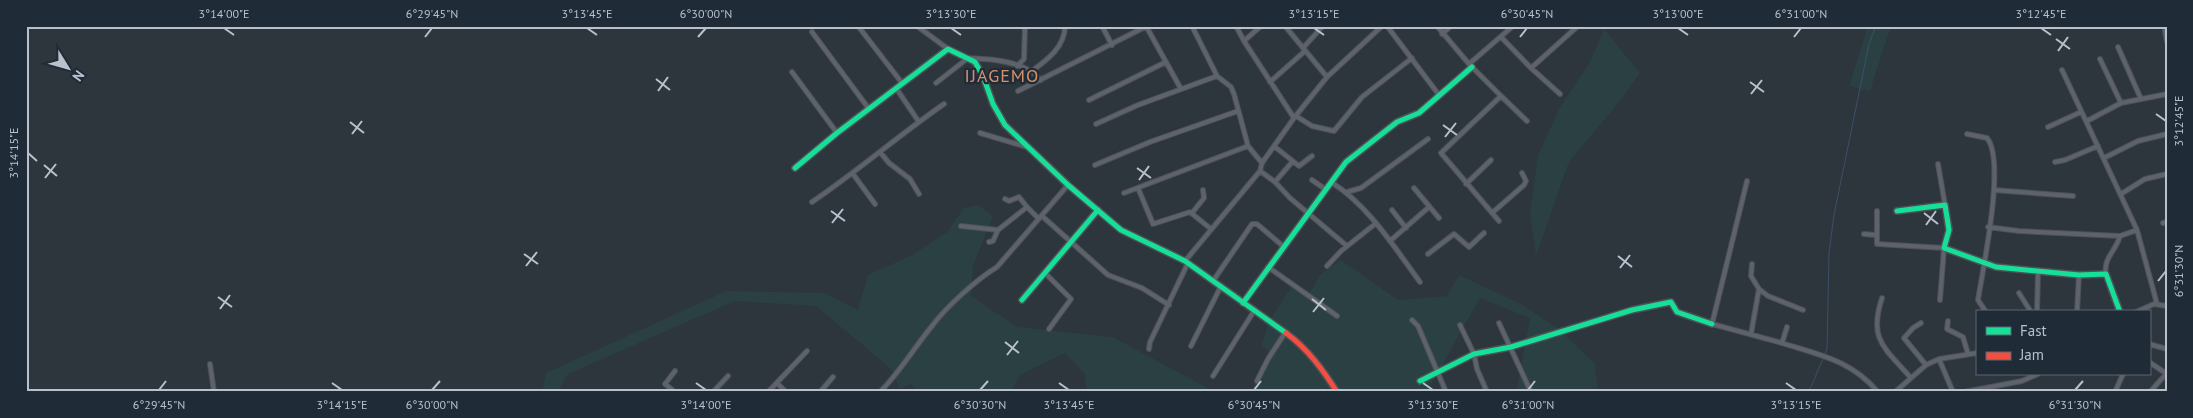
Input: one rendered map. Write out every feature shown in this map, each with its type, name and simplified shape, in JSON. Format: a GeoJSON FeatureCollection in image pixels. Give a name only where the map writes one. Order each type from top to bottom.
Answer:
{"type":"FeatureCollection","features":[{"type":"Feature","properties":{"kind":"street"},"geometry":{"type":"LineString","coordinates":[[858,26],[902,83]]}},
{"type":"Feature","properties":{"kind":"street"},"geometry":{"type":"LineString","coordinates":[[917,26],[948,49],[968,58],[978,66],[993,104],[1006,125],[1068,185],[1121,230],[1187,262],[1285,332],[1307,350],[1338,392]]}},
{"type":"Feature","properties":{"kind":"street"},"geometry":{"type":"LineString","coordinates":[[1017,66],[1024,59],[1026,26]]}},
{"type":"Feature","properties":{"kind":"street"},"geometry":{"type":"LineString","coordinates":[[1032,71],[1052,55],[1064,38],[1065,26]]}},
{"type":"Feature","properties":{"kind":"street"},"geometry":{"type":"LineString","coordinates":[[1102,26],[1112,45]]}},
{"type":"Feature","properties":{"kind":"street"},"geometry":{"type":"LineString","coordinates":[[1018,91],[1147,26],[1181,89]]}},
{"type":"Feature","properties":{"kind":"street"},"geometry":{"type":"LineString","coordinates":[[1192,26],[1217,76],[1230,87],[1248,146],[1262,163]]}},
{"type":"Feature","properties":{"kind":"street"},"geometry":{"type":"LineString","coordinates":[[1236,26],[1270,82],[1295,117],[1312,126],[1334,131],[1362,97],[1412,58]]}},
{"type":"Feature","properties":{"kind":"street"},"geometry":{"type":"LineString","coordinates":[[1244,41],[1261,26]]}},
{"type":"Feature","properties":{"kind":"street"},"geometry":{"type":"LineString","coordinates":[[1285,26],[1327,77]]}},
{"type":"Feature","properties":{"kind":"street"},"geometry":{"type":"LineString","coordinates":[[1270,82],[1304,50],[1322,26]]}},
{"type":"Feature","properties":{"kind":"street"},"geometry":{"type":"LineString","coordinates":[[1149,348],[1150,342],[1169,305],[1187,262],[1211,229],[1260,171],[1262,163],[1327,77],[1382,26]]}},
{"type":"Feature","properties":{"kind":"street"},"geometry":{"type":"LineString","coordinates":[[1387,26],[1439,94]]}},
{"type":"Feature","properties":{"kind":"street"},"geometry":{"type":"LineString","coordinates":[[1437,26],[1470,65],[1527,121]]}},
{"type":"Feature","properties":{"kind":"street"},"geometry":{"type":"LineString","coordinates":[[1442,34],[1451,26]]}},
{"type":"Feature","properties":{"kind":"street"},"geometry":{"type":"LineString","coordinates":[[1243,303],[1346,162],[1397,122],[1419,113],[1513,26]]}},
{"type":"Feature","properties":{"kind":"street"},"geometry":{"type":"LineString","coordinates":[[1531,68],[1578,26]]}},
{"type":"Feature","properties":{"kind":"street"},"geometry":{"type":"LineString","coordinates":[[812,32],[869,109]]}},
{"type":"Feature","properties":{"kind":"street"},"geometry":{"type":"LineString","coordinates":[[2165,32],[2167,42]]}},
{"type":"Feature","properties":{"kind":"street"},"geometry":{"type":"LineString","coordinates":[[1501,37],[1560,94]]}},
{"type":"Feature","properties":{"kind":"street"},"geometry":{"type":"LineString","coordinates":[[2118,47],[2141,98]]}},
{"type":"Feature","properties":{"kind":"street"},"geometry":{"type":"LineString","coordinates":[[795,168],[837,133],[948,49]]}},
{"type":"Feature","properties":{"kind":"street"},"geometry":{"type":"LineString","coordinates":[[936,82],[968,58],[995,60],[1017,66],[1032,71],[1041,80]]}},
{"type":"Feature","properties":{"kind":"street"},"geometry":{"type":"LineString","coordinates":[[2100,59],[2121,103]]}},
{"type":"Feature","properties":{"kind":"street"},"geometry":{"type":"LineString","coordinates":[[1089,100],[1166,62]]}},
{"type":"Feature","properties":{"kind":"street"},"geometry":{"type":"LineString","coordinates":[[2062,70],[2137,230],[2157,304]]}},
{"type":"Feature","properties":{"kind":"street"},"geometry":{"type":"LineString","coordinates":[[792,72],[837,133]]}},
{"type":"Feature","properties":{"kind":"street"},"geometry":{"type":"LineString","coordinates":[[1096,124],[1138,105],[1217,76]]}},
{"type":"Feature","properties":{"kind":"street"},"geometry":{"type":"LineString","coordinates":[[896,88],[918,122]]}},
{"type":"Feature","properties":{"kind":"street"},"geometry":{"type":"LineString","coordinates":[[2087,121],[2121,103],[2167,94]]}},
{"type":"Feature","properties":{"kind":"street"},"geometry":{"type":"LineString","coordinates":[[1499,221],[1441,153],[1501,96]]}},
{"type":"Feature","properties":{"kind":"street"},"geometry":{"type":"LineString","coordinates":[[812,202],[853,174],[918,122],[944,104]]}},
{"type":"Feature","properties":{"kind":"street"},"geometry":{"type":"LineString","coordinates":[[1095,164],[1150,142],[1238,112]]}},
{"type":"Feature","properties":{"kind":"street"},"geometry":{"type":"LineString","coordinates":[[2048,126],[2081,112]]}},
{"type":"Feature","properties":{"kind":"street"},"geometry":{"type":"LineString","coordinates":[[980,133],[1027,147]]}},
{"type":"Feature","properties":{"kind":"street"},"geometry":{"type":"LineString","coordinates":[[1968,134],[1983,137],[1991,144],[1995,169],[1994,190],[1978,300],[1985,310]]}},
{"type":"Feature","properties":{"kind":"street"},"geometry":{"type":"LineString","coordinates":[[2104,158],[2138,141],[2167,134]]}},
{"type":"Feature","properties":{"kind":"street"},"geometry":{"type":"LineString","coordinates":[[1346,192],[1361,188],[1428,139]]}},
{"type":"Feature","properties":{"kind":"street"},"geometry":{"type":"LineString","coordinates":[[1124,193],[1248,146]]}},
{"type":"Feature","properties":{"kind":"street"},"geometry":{"type":"LineString","coordinates":[[2055,162],[2065,160],[2098,146]]}},
{"type":"Feature","properties":{"kind":"street"},"geometry":{"type":"LineString","coordinates":[[1275,147],[1299,166],[1312,156]]}},
{"type":"Feature","properties":{"kind":"street"},"geometry":{"type":"LineString","coordinates":[[880,152],[889,163],[910,179],[919,194]]}},
{"type":"Feature","properties":{"kind":"street"},"geometry":{"type":"LineString","coordinates":[[1466,184],[1492,160]]}},
{"type":"Feature","properties":{"kind":"street"},"geometry":{"type":"LineString","coordinates":[[1276,182],[1292,162]]}},
{"type":"Feature","properties":{"kind":"street"},"geometry":{"type":"LineString","coordinates":[[1938,164],[1949,230],[1944,248],[1940,300]]}},
{"type":"Feature","properties":{"kind":"street"},"geometry":{"type":"LineString","coordinates":[[1260,171],[1276,182],[1308,214],[1347,246]]}},
{"type":"Feature","properties":{"kind":"street"},"geometry":{"type":"LineString","coordinates":[[1492,214],[1524,185],[1526,180],[1522,173]]}},
{"type":"Feature","properties":{"kind":"street"},"geometry":{"type":"LineString","coordinates":[[853,174],[874,204]]}},
{"type":"Feature","properties":{"kind":"street"},"geometry":{"type":"LineString","coordinates":[[2121,194],[2144,179],[2167,174]]}},
{"type":"Feature","properties":{"kind":"street"},"geometry":{"type":"LineString","coordinates":[[1312,180],[1325,189]]}},
{"type":"Feature","properties":{"kind":"street"},"geometry":{"type":"LineString","coordinates":[[1712,324],[1747,181]]}},
{"type":"Feature","properties":{"kind":"street"},"geometry":{"type":"LineString","coordinates":[[1330,182],[1346,192],[1375,224],[1420,282]]}},
{"type":"Feature","properties":{"kind":"street"},"geometry":{"type":"LineString","coordinates":[[880,392],[899,371],[932,324],[986,273],[997,267],[1068,185]]}},
{"type":"Feature","properties":{"kind":"street"},"geometry":{"type":"LineString","coordinates":[[1138,188],[1153,224],[1187,212],[1192,213],[1211,229]]}},
{"type":"Feature","properties":{"kind":"street"},"geometry":{"type":"LineString","coordinates":[[1414,188],[1439,218]]}},
{"type":"Feature","properties":{"kind":"street"},"geometry":{"type":"LineString","coordinates":[[1192,213],[1204,198],[1203,190]]}},
{"type":"Feature","properties":{"kind":"street"},"geometry":{"type":"LineString","coordinates":[[1994,190],[2073,196]]}},
{"type":"Feature","properties":{"kind":"street"},"geometry":{"type":"LineString","coordinates":[[1005,199],[1009,201],[1019,197],[1040,218],[1108,275],[1142,288],[1169,305]]}},
{"type":"Feature","properties":{"kind":"street"},"geometry":{"type":"LineString","coordinates":[[1897,211],[1945,205]]}},
{"type":"Feature","properties":{"kind":"street"},"geometry":{"type":"LineString","coordinates":[[989,242],[993,241],[998,230],[1028,207]]}},
{"type":"Feature","properties":{"kind":"street"},"geometry":{"type":"LineString","coordinates":[[1390,241],[1429,208]]}},
{"type":"Feature","properties":{"kind":"street"},"geometry":{"type":"LineString","coordinates":[[1022,300],[1098,210]]}},
{"type":"Feature","properties":{"kind":"street"},"geometry":{"type":"LineString","coordinates":[[1392,210],[1406,228]]}},
{"type":"Feature","properties":{"kind":"street"},"geometry":{"type":"LineString","coordinates":[[1877,210],[1877,244],[1950,249],[1983,263],[2038,272],[2079,276],[2106,274]]}},
{"type":"Feature","properties":{"kind":"street"},"geometry":{"type":"LineString","coordinates":[[1213,281],[1252,224],[1257,224],[1284,247]]}},
{"type":"Feature","properties":{"kind":"street"},"geometry":{"type":"LineString","coordinates":[[1328,266],[1347,246],[1375,224]]}},
{"type":"Feature","properties":{"kind":"street"},"geometry":{"type":"LineString","coordinates":[[961,226],[998,230]]}},
{"type":"Feature","properties":{"kind":"street"},"geometry":{"type":"LineString","coordinates":[[1988,227],[2019,231],[2120,236],[2137,230]]}},
{"type":"Feature","properties":{"kind":"street"},"geometry":{"type":"LineString","coordinates":[[1428,254],[1454,234],[1469,247],[1484,233]]}},
{"type":"Feature","properties":{"kind":"street"},"geometry":{"type":"LineString","coordinates":[[1864,234],[1876,235]]}},
{"type":"Feature","properties":{"kind":"street"},"geometry":{"type":"LineString","coordinates":[[2119,310],[2105,268],[2108,258],[2119,243],[2120,236]]}},
{"type":"Feature","properties":{"kind":"street"},"geometry":{"type":"LineString","coordinates":[[1752,264],[1751,276],[1759,289],[1768,296],[1803,310]]}},
{"type":"Feature","properties":{"kind":"street"},"geometry":{"type":"LineString","coordinates":[[1268,267],[1337,316]]}},
{"type":"Feature","properties":{"kind":"street"},"geometry":{"type":"LineString","coordinates":[[2037,310],[2038,272]]}},
{"type":"Feature","properties":{"kind":"street"},"geometry":{"type":"LineString","coordinates":[[1044,273],[1071,299],[1050,329]]}},
{"type":"Feature","properties":{"kind":"street"},"geometry":{"type":"LineString","coordinates":[[2077,310],[2079,276]]}},
{"type":"Feature","properties":{"kind":"street"},"geometry":{"type":"LineString","coordinates":[[1191,346],[1220,286]]}},
{"type":"Feature","properties":{"kind":"street"},"geometry":{"type":"LineString","coordinates":[[1751,334],[1759,289]]}},
{"type":"Feature","properties":{"kind":"street"},"geometry":{"type":"LineString","coordinates":[[2019,293],[2030,310]]}},
{"type":"Feature","properties":{"kind":"street"},"geometry":{"type":"LineString","coordinates":[[1882,298],[1876,316],[1878,337],[1881,344],[1911,378]]}},
{"type":"Feature","properties":{"kind":"street"},"geometry":{"type":"LineString","coordinates":[[1420,381],[1474,354],[1511,347],[1632,310],[1669,302],[1673,304],[1677,312],[1712,324],[1828,356],[1856,371],[1878,392]]}},
{"type":"Feature","properties":{"kind":"street"},"geometry":{"type":"LineString","coordinates":[[2139,310],[2148,305],[2167,306]]}},
{"type":"Feature","properties":{"kind":"street"},"geometry":{"type":"LineString","coordinates":[[1213,376],[1254,311]]}},
{"type":"Feature","properties":{"kind":"street"},"geometry":{"type":"LineString","coordinates":[[1412,320],[1418,326],[1446,392]]}},
{"type":"Feature","properties":{"kind":"street"},"geometry":{"type":"LineString","coordinates":[[1948,321],[1947,329],[1961,335],[1968,354]]}},
{"type":"Feature","properties":{"kind":"street"},"geometry":{"type":"LineString","coordinates":[[1499,323],[1530,390]]}},
{"type":"Feature","properties":{"kind":"street"},"geometry":{"type":"LineString","coordinates":[[1921,323],[1912,328],[1904,338],[1926,365]]}},
{"type":"Feature","properties":{"kind":"street"},"geometry":{"type":"LineString","coordinates":[[1460,325],[1474,354],[1477,369],[1487,392]]}},
{"type":"Feature","properties":{"kind":"street"},"geometry":{"type":"LineString","coordinates":[[1782,343],[1787,327]]}},
{"type":"Feature","properties":{"kind":"street"},"geometry":{"type":"LineString","coordinates":[[1257,381],[1285,332]]}},
{"type":"Feature","properties":{"kind":"street"},"geometry":{"type":"LineString","coordinates":[[2150,344],[2167,349]]}},
{"type":"Feature","properties":{"kind":"street"},"geometry":{"type":"LineString","coordinates":[[768,392],[807,351]]}},
{"type":"Feature","properties":{"kind":"street"},"geometry":{"type":"LineString","coordinates":[[1895,392],[1926,365],[1939,359],[1976,353]]}},
{"type":"Feature","properties":{"kind":"street"},"geometry":{"type":"LineString","coordinates":[[1939,359],[1953,392]]}},
{"type":"Feature","properties":{"kind":"street"},"geometry":{"type":"LineString","coordinates":[[2150,363],[2167,374],[2150,392]]}},
{"type":"Feature","properties":{"kind":"street"},"geometry":{"type":"LineString","coordinates":[[210,364],[214,392]]}},
{"type":"Feature","properties":{"kind":"street"},"geometry":{"type":"LineString","coordinates":[[675,371],[665,384],[675,392]]}},
{"type":"Feature","properties":{"kind":"street"},"geometry":{"type":"LineString","coordinates":[[713,392],[728,376]]}},
{"type":"Feature","properties":{"kind":"street"},"geometry":{"type":"LineString","coordinates":[[1964,392],[2022,381],[2033,376]]}},
{"type":"Feature","properties":{"kind":"street"},"geometry":{"type":"LineString","coordinates":[[2115,392],[2122,376]]}},
{"type":"Feature","properties":{"kind":"street"},"geometry":{"type":"LineString","coordinates":[[820,392],[833,378]]}},
{"type":"Feature","properties":{"kind":"street"},"geometry":{"type":"LineString","coordinates":[[777,383],[786,392]]}},
{"type":"Feature","properties":{"kind":"street"},"geometry":{"type":"LineString","coordinates":[[1996,386],[1998,392]]}},
{"type":"Feature","properties":{"kind":"green space"},"geometry":{"type":"Polygon","coordinates":[[[1868,26],[1891,26],[1870,91],[1849,86],[1868,26]]]}},
{"type":"Feature","properties":{"kind":"green space"},"geometry":{"type":"Polygon","coordinates":[[[1604,29],[1640,73],[1620,101],[1569,162],[1536,256],[1530,214],[1538,155],[1560,107],[1590,62],[1604,29]]]}},
{"type":"Feature","properties":{"kind":"green space"},"geometry":{"type":"Polygon","coordinates":[[[978,205],[993,216],[973,266],[971,296],[1017,327],[1113,337],[1215,392],[1087,392],[1084,373],[1065,353],[1020,375],[1012,392],[916,392],[912,384],[900,389],[891,369],[816,306],[735,301],[568,374],[558,392],[542,392],[546,373],[726,291],[824,293],[858,310],[868,275],[912,255],[947,232],[964,208],[978,205]]]}},
{"type":"Feature","properties":{"kind":"green space"},"geometry":{"type":"Polygon","coordinates":[[[1341,260],[1398,300],[1447,296],[1459,275],[1521,304],[1560,330],[1595,364],[1598,392],[1516,392],[1530,318],[1480,298],[1427,392],[1250,392],[1272,355],[1262,345],[1268,323],[1293,284],[1310,292],[1321,274],[1341,260]]]}},
{"type":"Feature","properties":{"kind":"waterway"},"geometry":{"type":"LineString","coordinates":[[1807,392],[1811,387],[1827,349],[1829,253],[1834,215],[1869,44],[1876,26]]}},
{"type":"Feature","properties":{"kind":"traffic: fast"},"geometry":{"type":"LineString","coordinates":[[795,168],[837,133],[948,49],[975,62],[983,76],[993,104],[1005,125],[1068,185],[1121,230],[1185,261],[1286,333]]}},
{"type":"Feature","properties":{"kind":"traffic: fast"},"geometry":{"type":"LineString","coordinates":[[1243,303],[1346,162],[1397,122],[1419,113],[1472,67]]}},
{"type":"Feature","properties":{"kind":"traffic: fast"},"geometry":{"type":"LineString","coordinates":[[1897,211],[1945,205],[1949,230],[1944,248],[1996,267],[2079,275],[2106,274],[2119,310]]}},
{"type":"Feature","properties":{"kind":"traffic: fast"},"geometry":{"type":"LineString","coordinates":[[1022,300],[1098,210]]}},
{"type":"Feature","properties":{"kind":"traffic: fast"},"geometry":{"type":"LineString","coordinates":[[1420,381],[1474,354],[1511,347],[1632,310],[1671,302],[1677,312],[1712,324]]}},
{"type":"Feature","properties":{"kind":"traffic: jam"},"geometry":{"type":"LineString","coordinates":[[1286,333],[1315,360],[1337,392]]}},
{"type":"Feature","properties":{"kind":"district","name":"IJAGEMO"},"geometry":{"type":"Point","coordinates":[1002,75]}}]}
